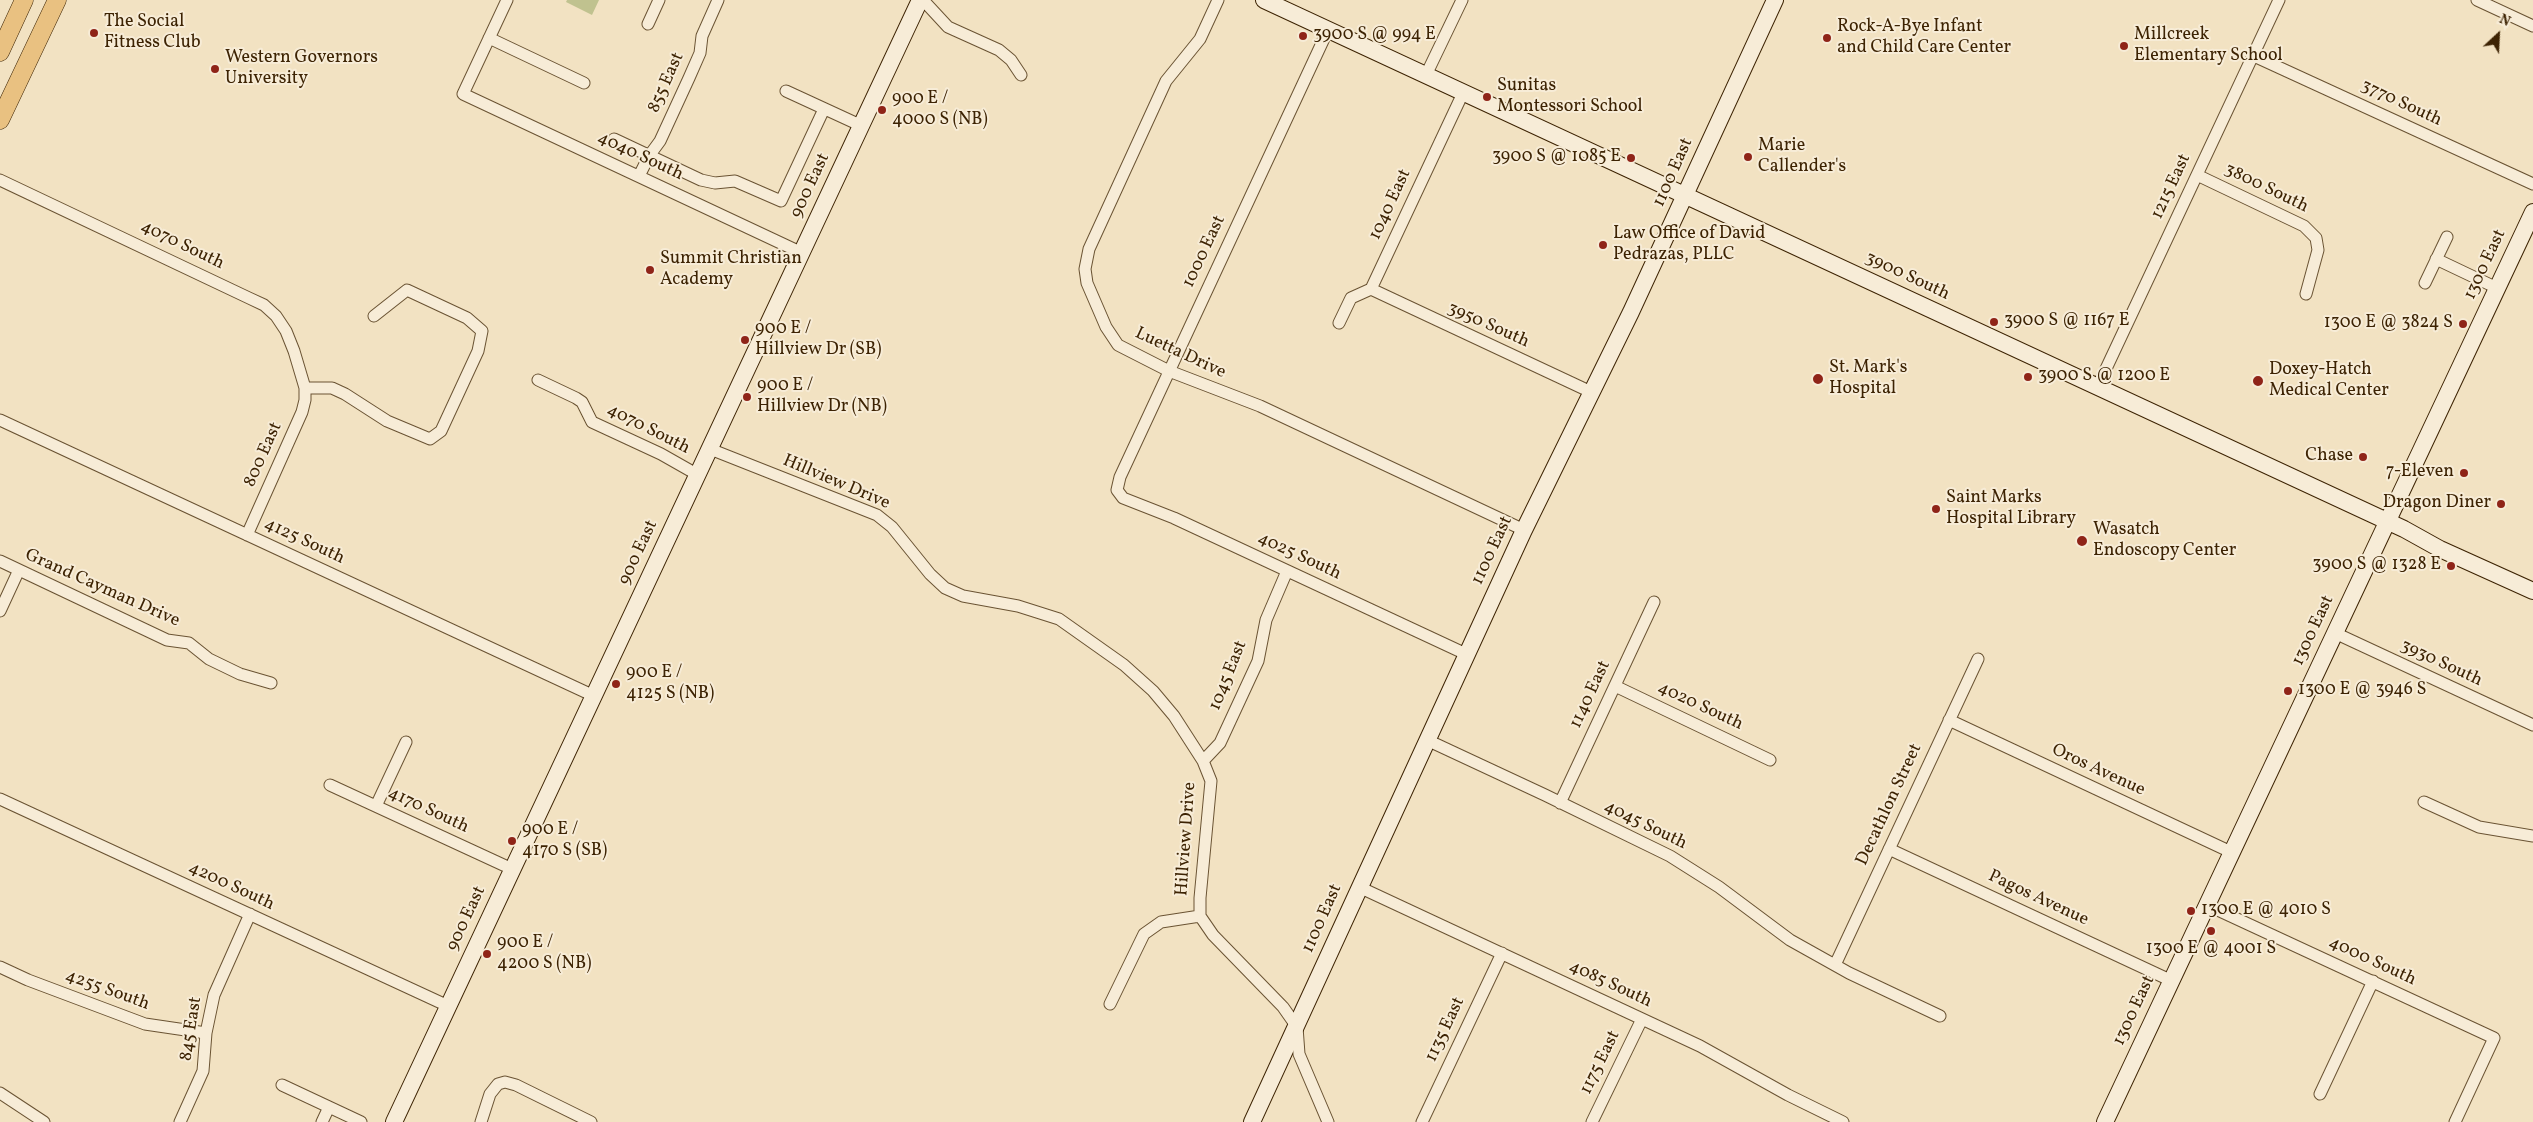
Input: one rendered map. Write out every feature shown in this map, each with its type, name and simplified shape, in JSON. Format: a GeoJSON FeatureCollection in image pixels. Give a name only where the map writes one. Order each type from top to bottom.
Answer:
{"type":"FeatureCollection","features":[{"type":"Feature","properties":{"kind":"main road"},"geometry":{"type":"LineString","coordinates":[[0,52],[24,0]]}},
{"type":"Feature","properties":{"kind":"main road"},"geometry":{"type":"LineString","coordinates":[[0,120],[57,0]]}},
{"type":"Feature","properties":{"kind":"main road","name":"900 East"},"geometry":{"type":"LineString","coordinates":[[395,1121],[922,0]]}},
{"type":"Feature","properties":{"kind":"main road","name":"3900 South"},"geometry":{"type":"LineString","coordinates":[[1264,0],[2533,591]]}},
{"type":"Feature","properties":{"kind":"main road","name":"1100 East"},"geometry":{"type":"LineString","coordinates":[[1252,1122],[1427,740],[1468,656],[1524,530],[1686,197],[1693,178],[1776,0]]}},
{"type":"Feature","properties":{"kind":"main road","name":"1300 East"},"geometry":{"type":"LineString","coordinates":[[2105,1122],[2533,212]]}},
{"type":"Feature","properties":{"kind":"street"},"geometry":{"type":"LineString","coordinates":[[507,0],[490,38],[584,83]]}},
{"type":"Feature","properties":{"kind":"street"},"geometry":{"type":"LineString","coordinates":[[648,24],[659,0]]}},
{"type":"Feature","properties":{"kind":"street","name":"855 East"},"geometry":{"type":"LineString","coordinates":[[639,176],[649,156],[660,141],[692,72],[700,53],[702,36],[718,0]]}},
{"type":"Feature","properties":{"kind":"street"},"geometry":{"type":"LineString","coordinates":[[922,0],[948,27],[999,50],[1011,60],[1021,75]]}},
{"type":"Feature","properties":{"kind":"street","name":"Luetta Drive"},"geometry":{"type":"LineString","coordinates":[[1218,0],[1200,38],[1173,70],[1160,92],[1094,234],[1086,269],[1087,283],[1094,302],[1118,345],[1169,371],[1260,406],[1524,530]]}},
{"type":"Feature","properties":{"kind":"street"},"geometry":{"type":"LineString","coordinates":[[1426,76],[1462,0]]}},
{"type":"Feature","properties":{"kind":"street","name":"1215 East"},"geometry":{"type":"LineString","coordinates":[[2097,388],[2279,0]]}},
{"type":"Feature","properties":{"kind":"street"},"geometry":{"type":"LineString","coordinates":[[2477,0],[2533,26]]}},
{"type":"Feature","properties":{"kind":"street","name":"1000 East"},"geometry":{"type":"LineString","coordinates":[[1116,490],[1120,477],[1328,30]]}},
{"type":"Feature","properties":{"kind":"street","name":"4040 South"},"geometry":{"type":"LineString","coordinates":[[490,38],[463,94],[802,253]]}},
{"type":"Feature","properties":{"kind":"street","name":"3770 South"},"geometry":{"type":"LineString","coordinates":[[2254,56],[2533,184]]}},
{"type":"Feature","properties":{"kind":"street"},"geometry":{"type":"LineString","coordinates":[[786,91],[862,126]]}},
{"type":"Feature","properties":{"kind":"street","name":"1040 East"},"geometry":{"type":"LineString","coordinates":[[1371,289],[1463,93]]}},
{"type":"Feature","properties":{"kind":"street"},"geometry":{"type":"LineString","coordinates":[[614,139],[708,183],[735,181],[781,201],[824,108]]}},
{"type":"Feature","properties":{"kind":"street","name":"3800 South"},"geometry":{"type":"LineString","coordinates":[[2197,175],[2304,226],[2316,238],[2318,250],[2306,294]]}},
{"type":"Feature","properties":{"kind":"street","name":"4070 South"},"geometry":{"type":"LineString","coordinates":[[0,180],[264,305],[276,316],[286,331],[306,388]]}},
{"type":"Feature","properties":{"kind":"street"},"geometry":{"type":"LineString","coordinates":[[2425,283],[2446,237]]}},
{"type":"Feature","properties":{"kind":"street"},"geometry":{"type":"LineString","coordinates":[[2436,259],[2497,288]]}},
{"type":"Feature","properties":{"kind":"street"},"geometry":{"type":"LineString","coordinates":[[1340,323],[1351,298],[1371,289]]}},
{"type":"Feature","properties":{"kind":"street","name":"3950 South"},"geometry":{"type":"LineString","coordinates":[[1371,289],[1591,392]]}},
{"type":"Feature","properties":{"kind":"street"},"geometry":{"type":"LineString","coordinates":[[306,388],[332,388],[345,394],[387,421],[430,439],[441,431],[478,351],[482,331],[467,318],[407,290],[374,316]]}},
{"type":"Feature","properties":{"kind":"street","name":"4070 South"},"geometry":{"type":"LineString","coordinates":[[538,380],[582,402],[592,422],[661,454],[698,475]]}},
{"type":"Feature","properties":{"kind":"street","name":"800 East"},"geometry":{"type":"LineString","coordinates":[[247,535],[302,412],[306,388]]}},
{"type":"Feature","properties":{"kind":"street","name":"4125 South"},"geometry":{"type":"LineString","coordinates":[[0,420],[594,696]]}},
{"type":"Feature","properties":{"kind":"street","name":"Hillview Drive"},"geometry":{"type":"LineString","coordinates":[[710,449],[884,519],[930,574],[945,588],[954,593],[1044,612],[1074,627],[1124,665],[1153,691],[1174,716],[1203,760],[1211,781],[1200,916],[1213,935],[1283,1007],[1297,1027]]}},
{"type":"Feature","properties":{"kind":"street","name":"4025 South"},"geometry":{"type":"LineString","coordinates":[[1116,490],[1123,498],[1174,518],[1468,656]]}},
{"type":"Feature","properties":{"kind":"street","name":"Grand Cayman Drive"},"geometry":{"type":"LineString","coordinates":[[0,561],[18,572],[167,640],[190,643],[209,659],[240,674],[271,682]]}},
{"type":"Feature","properties":{"kind":"street","name":"1045 East"},"geometry":{"type":"LineString","coordinates":[[1203,760],[1220,744],[1258,661],[1266,620],[1287,571]]}},
{"type":"Feature","properties":{"kind":"street"},"geometry":{"type":"LineString","coordinates":[[0,611],[18,572]]}},
{"type":"Feature","properties":{"kind":"street","name":"1140 East"},"geometry":{"type":"LineString","coordinates":[[1560,803],[1654,602]]}},
{"type":"Feature","properties":{"kind":"street","name":"3930 South"},"geometry":{"type":"LineString","coordinates":[[2335,634],[2533,726]]}},
{"type":"Feature","properties":{"kind":"street","name":"Decathlon Street"},"geometry":{"type":"LineString","coordinates":[[1835,965],[1978,659]]}},
{"type":"Feature","properties":{"kind":"street","name":"4020 South"},"geometry":{"type":"LineString","coordinates":[[1615,686],[1770,760]]}},
{"type":"Feature","properties":{"kind":"street","name":"Oros Avenue"},"geometry":{"type":"LineString","coordinates":[[1949,720],[2232,853]]}},
{"type":"Feature","properties":{"kind":"street","name":"4045 South"},"geometry":{"type":"LineString","coordinates":[[1427,740],[1690,867],[1771,928],[1835,965],[1940,1016]]}},
{"type":"Feature","properties":{"kind":"street"},"geometry":{"type":"LineString","coordinates":[[376,806],[406,742]]}},
{"type":"Feature","properties":{"kind":"street","name":"4170 South"},"geometry":{"type":"LineString","coordinates":[[330,785],[512,869]]}},
{"type":"Feature","properties":{"kind":"street","name":"4200 South"},"geometry":{"type":"LineString","coordinates":[[0,799],[448,1006]]}},
{"type":"Feature","properties":{"kind":"street"},"geometry":{"type":"LineString","coordinates":[[2424,802],[2479,827],[2533,836]]}},
{"type":"Feature","properties":{"kind":"street","name":"Pagos Avenue"},"geometry":{"type":"LineString","coordinates":[[1889,849],[2172,981]]}},
{"type":"Feature","properties":{"kind":"street","name":"4085 South"},"geometry":{"type":"LineString","coordinates":[[1360,887],[1700,1046],[1788,1095],[1843,1122]]}},
{"type":"Feature","properties":{"kind":"street","name":"4000 South"},"geometry":{"type":"LineString","coordinates":[[2207,905],[2494,1038],[2455,1122]]}},
{"type":"Feature","properties":{"kind":"street","name":"845 East"},"geometry":{"type":"LineString","coordinates":[[180,1122],[203,1071],[206,1033],[214,994],[250,914]]}},
{"type":"Feature","properties":{"kind":"street"},"geometry":{"type":"LineString","coordinates":[[1110,1004],[1144,934],[1161,922],[1200,916]]}},
{"type":"Feature","properties":{"kind":"street","name":"1135 East"},"geometry":{"type":"LineString","coordinates":[[1422,1122],[1502,954]]}},
{"type":"Feature","properties":{"kind":"street","name":"4255 South"},"geometry":{"type":"LineString","coordinates":[[0,968],[145,1024],[206,1033]]}},
{"type":"Feature","properties":{"kind":"street"},"geometry":{"type":"LineString","coordinates":[[2320,1094],[2372,981]]}},
{"type":"Feature","properties":{"kind":"street","name":"1175 East"},"geometry":{"type":"LineString","coordinates":[[1592,1122],[1642,1018]]}},
{"type":"Feature","properties":{"kind":"street"},"geometry":{"type":"LineString","coordinates":[[1297,1027],[1299,1054],[1328,1122]]}},
{"type":"Feature","properties":{"kind":"street"},"geometry":{"type":"LineString","coordinates":[[481,1122],[490,1094],[498,1084],[505,1082],[516,1085],[591,1122]]}},
{"type":"Feature","properties":{"kind":"street"},"geometry":{"type":"LineString","coordinates":[[282,1085],[361,1122]]}},
{"type":"Feature","properties":{"kind":"street"},"geometry":{"type":"LineString","coordinates":[[0,1092],[44,1122]]}},
{"type":"Feature","properties":{"kind":"street"},"geometry":{"type":"LineString","coordinates":[[322,1122],[329,1107]]}},
{"type":"Feature","properties":{"kind":"green space"},"geometry":{"type":"Polygon","coordinates":[[[567,0],[599,0],[592,15],[566,2],[567,0]]]}},
{"type":"Feature","properties":{"kind":"place","name":"The Social Fitness Club"},"geometry":{"type":"Point","coordinates":[94,33]}},
{"type":"Feature","properties":{"kind":"place","name":"3900 S @ 994 E"},"geometry":{"type":"Point","coordinates":[1303,36]}},
{"type":"Feature","properties":{"kind":"place","name":"Rock-A-Bye Infant and Child Care Center"},"geometry":{"type":"Point","coordinates":[1827,38]}},
{"type":"Feature","properties":{"kind":"place","name":"Millcreek Elementary School"},"geometry":{"type":"Point","coordinates":[2124,46]}},
{"type":"Feature","properties":{"kind":"place","name":"Western Governors University"},"geometry":{"type":"Point","coordinates":[215,69]}},
{"type":"Feature","properties":{"kind":"place","name":"Sunitas Montessori School"},"geometry":{"type":"Point","coordinates":[1487,97]}},
{"type":"Feature","properties":{"kind":"place","name":"900 E / 4000 S (NB)"},"geometry":{"type":"Point","coordinates":[882,110]}},
{"type":"Feature","properties":{"kind":"place","name":"Marie Callender's"},"geometry":{"type":"Point","coordinates":[1748,157]}},
{"type":"Feature","properties":{"kind":"place","name":"3900 S @ 1085 E"},"geometry":{"type":"Point","coordinates":[1631,158]}},
{"type":"Feature","properties":{"kind":"place","name":"Law Office of David Pedrazas, PLLC"},"geometry":{"type":"Point","coordinates":[1603,245]}},
{"type":"Feature","properties":{"kind":"place","name":"Summit Christian Academy"},"geometry":{"type":"Point","coordinates":[650,270]}},
{"type":"Feature","properties":{"kind":"place","name":"3900 S @ 1167 E"},"geometry":{"type":"Point","coordinates":[1994,322]}},
{"type":"Feature","properties":{"kind":"place","name":"1300 E @ 3824 S"},"geometry":{"type":"Point","coordinates":[2463,324]}},
{"type":"Feature","properties":{"kind":"place","name":"900 E / Hillview Dr (SB)"},"geometry":{"type":"Point","coordinates":[745,340]}},
{"type":"Feature","properties":{"kind":"place","name":"3900 S @ 1200 E"},"geometry":{"type":"Point","coordinates":[2028,377]}},
{"type":"Feature","properties":{"kind":"place","name":"St. Mark's Hospital"},"geometry":{"type":"Point","coordinates":[1818,379]}},
{"type":"Feature","properties":{"kind":"place","name":"Doxey-Hatch Medical Center"},"geometry":{"type":"Point","coordinates":[2258,381]}},
{"type":"Feature","properties":{"kind":"place","name":"900 E / Hillview Dr (NB)"},"geometry":{"type":"Point","coordinates":[747,397]}},
{"type":"Feature","properties":{"kind":"place","name":"Chase"},"geometry":{"type":"Point","coordinates":[2363,457]}},
{"type":"Feature","properties":{"kind":"place","name":"7-Eleven"},"geometry":{"type":"Point","coordinates":[2464,473]}},
{"type":"Feature","properties":{"kind":"place","name":"Dragon Diner"},"geometry":{"type":"Point","coordinates":[2501,504]}},
{"type":"Feature","properties":{"kind":"place","name":"Saint Marks Hospital Library"},"geometry":{"type":"Point","coordinates":[1936,509]}},
{"type":"Feature","properties":{"kind":"place","name":"Wasatch Endoscopy Center"},"geometry":{"type":"Point","coordinates":[2082,541]}},
{"type":"Feature","properties":{"kind":"place","name":"3900 S @ 1328 E"},"geometry":{"type":"Point","coordinates":[2451,566]}},
{"type":"Feature","properties":{"kind":"place","name":"900 E / 4125 S (NB)"},"geometry":{"type":"Point","coordinates":[616,684]}},
{"type":"Feature","properties":{"kind":"place","name":"1300 E @ 3946 S"},"geometry":{"type":"Point","coordinates":[2288,691]}},
{"type":"Feature","properties":{"kind":"place","name":"900 E / 4170 S (SB)"},"geometry":{"type":"Point","coordinates":[512,841]}},
{"type":"Feature","properties":{"kind":"place","name":"1300 E @ 4010 S"},"geometry":{"type":"Point","coordinates":[2191,911]}},
{"type":"Feature","properties":{"kind":"place","name":"1300 E @ 4001 S"},"geometry":{"type":"Point","coordinates":[2211,931]}},
{"type":"Feature","properties":{"kind":"place","name":"900 E / 4200 S (NB)"},"geometry":{"type":"Point","coordinates":[487,954]}}]}
